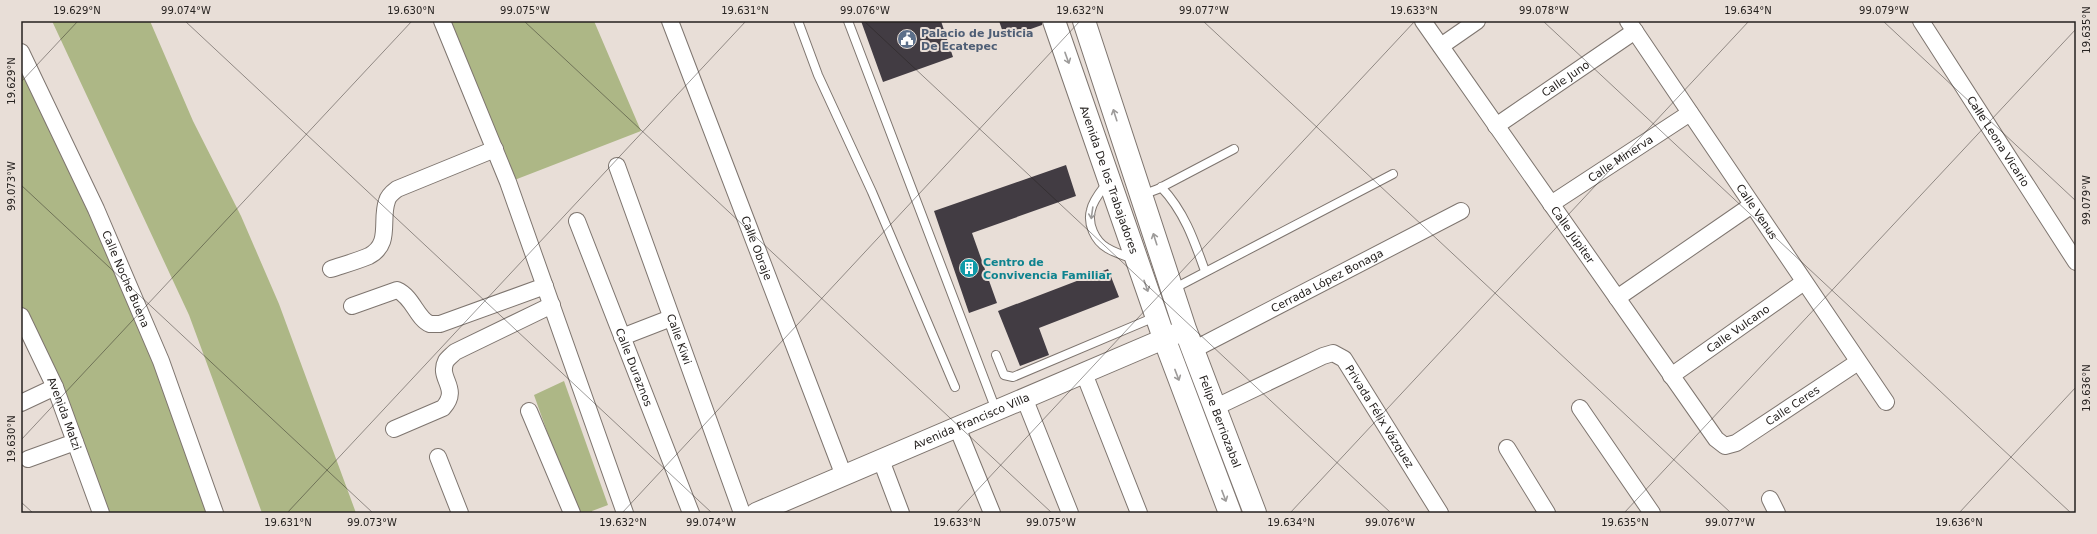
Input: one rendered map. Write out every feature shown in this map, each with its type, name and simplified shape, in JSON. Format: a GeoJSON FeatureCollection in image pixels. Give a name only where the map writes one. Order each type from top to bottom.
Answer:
{"type":"FeatureCollection","features":[{"type":"Feature","properties":{"kind":"main road","name":"Avenida De los Trabajadores"},"geometry":{"type":"LineString","coordinates":[[1054,21],[1164,338]]}},
{"type":"Feature","properties":{"kind":"main road"},"geometry":{"type":"LineString","coordinates":[[1087,22],[1185,329]]}},
{"type":"Feature","properties":{"kind":"main road","name":"Felipe Berriozabal"},"geometry":{"type":"LineString","coordinates":[[1185,329],[1255,513]]}},
{"type":"Feature","properties":{"kind":"main road"},"geometry":{"type":"LineString","coordinates":[[1164,338],[1230,513]]}},
{"type":"Feature","properties":{"kind":"street"},"geometry":{"type":"LineString","coordinates":[[442,21],[495,149],[625,513]]}},
{"type":"Feature","properties":{"kind":"street","name":"Calle Obraje"},"geometry":{"type":"LineString","coordinates":[[670,21],[844,476]]}},
{"type":"Feature","properties":{"kind":"street","name":"Calle Júpiter"},"geometry":{"type":"LineString","coordinates":[[1423,21],[1671,376],[1716,439],[1726,446]]}},
{"type":"Feature","properties":{"kind":"street","name":"Calle Leona Vicario"},"geometry":{"type":"LineString","coordinates":[[1921,21],[2076,262]]}},
{"type":"Feature","properties":{"kind":"street"},"geometry":{"type":"LineString","coordinates":[[1441,46],[1468,23]]}},
{"type":"Feature","properties":{"kind":"street","name":"Calle Venus"},"geometry":{"type":"LineString","coordinates":[[1631,26],[1886,402]]}},
{"type":"Feature","properties":{"kind":"street","name":"Calle Juno"},"geometry":{"type":"LineString","coordinates":[[1496,126],[1631,26]]}},
{"type":"Feature","properties":{"kind":"street","name":"Calle Noche Buena"},"geometry":{"type":"LineString","coordinates":[[21,52],[96,209],[161,361],[214,513]]}},
{"type":"Feature","properties":{"kind":"street","name":"Calle Minerva"},"geometry":{"type":"LineString","coordinates":[[1551,204],[1690,113]]}},
{"type":"Feature","properties":{"kind":"street"},"geometry":{"type":"LineString","coordinates":[[331,269],[370,255],[382,244],[386,230],[384,210],[387,199],[396,189],[495,149]]}},
{"type":"Feature","properties":{"kind":"street","name":"Calle Kiwi"},"geometry":{"type":"LineString","coordinates":[[617,166],[742,513]]}},
{"type":"Feature","properties":{"kind":"street"},"geometry":{"type":"LineString","coordinates":[[1617,298],[1752,205]]}},
{"type":"Feature","properties":{"kind":"street","name":"Cerrada López Bonaga"},"geometry":{"type":"LineString","coordinates":[[1193,350],[1461,211]]}},
{"type":"Feature","properties":{"kind":"street","name":"Calle Duraznos"},"geometry":{"type":"LineString","coordinates":[[577,221],[691,513]]}},
{"type":"Feature","properties":{"kind":"street","name":"Calle Vulcano"},"geometry":{"type":"LineString","coordinates":[[1671,376],[1804,282]]}},
{"type":"Feature","properties":{"kind":"street"},"geometry":{"type":"LineString","coordinates":[[352,306],[397,290],[404,293],[426,321],[430,324],[440,324],[545,286]]}},
{"type":"Feature","properties":{"kind":"street"},"geometry":{"type":"LineString","coordinates":[[394,429],[443,408],[448,402],[451,392],[444,373],[446,362],[455,352],[552,306]]}},
{"type":"Feature","properties":{"kind":"street","name":"Avenida Matzi"},"geometry":{"type":"LineString","coordinates":[[21,316],[55,387],[101,513]]}},
{"type":"Feature","properties":{"kind":"street"},"geometry":{"type":"LineString","coordinates":[[622,336],[672,318]]}},
{"type":"Feature","properties":{"kind":"street","name":"Avenida Francisco Villa"},"geometry":{"type":"LineString","coordinates":[[760,512],[957,427],[1000,412],[1185,329]]}},
{"type":"Feature","properties":{"kind":"street","name":"Privada Félix Vázquez"},"geometry":{"type":"LineString","coordinates":[[1216,408],[1323,356],[1333,353],[1344,359],[1440,513]]}},
{"type":"Feature","properties":{"kind":"street","name":"Calle Ceres"},"geometry":{"type":"LineString","coordinates":[[1726,446],[1736,443],[1858,362]]}},
{"type":"Feature","properties":{"kind":"street"},"geometry":{"type":"LineString","coordinates":[[1000,412],[1027,405],[1109,372]]}},
{"type":"Feature","properties":{"kind":"street"},"geometry":{"type":"LineString","coordinates":[[1087,381],[1139,513]]}},
{"type":"Feature","properties":{"kind":"street"},"geometry":{"type":"LineString","coordinates":[[21,403],[55,387]]}},
{"type":"Feature","properties":{"kind":"street"},"geometry":{"type":"LineString","coordinates":[[1027,405],[1070,513]]}},
{"type":"Feature","properties":{"kind":"street"},"geometry":{"type":"LineString","coordinates":[[1580,408],[1652,513]]}},
{"type":"Feature","properties":{"kind":"street"},"geometry":{"type":"LineString","coordinates":[[529,411],[572,513]]}},
{"type":"Feature","properties":{"kind":"street"},"geometry":{"type":"LineString","coordinates":[[957,427],[992,513]]}},
{"type":"Feature","properties":{"kind":"street"},"geometry":{"type":"LineString","coordinates":[[28,460],[75,442]]}},
{"type":"Feature","properties":{"kind":"street"},"geometry":{"type":"LineString","coordinates":[[1507,448],[1547,513]]}},
{"type":"Feature","properties":{"kind":"street"},"geometry":{"type":"LineString","coordinates":[[438,457],[460,513]]}},
{"type":"Feature","properties":{"kind":"street"},"geometry":{"type":"LineString","coordinates":[[881,460],[901,513]]}},
{"type":"Feature","properties":{"kind":"lane"},"geometry":{"type":"LineString","coordinates":[[798,21],[818,75],[872,192],[954,387]]}},
{"type":"Feature","properties":{"kind":"lane"},"geometry":{"type":"LineString","coordinates":[[848,21],[1000,412]]}},
{"type":"Feature","properties":{"kind":"lane"},"geometry":{"type":"LineString","coordinates":[[1141,195],[1162,187],[1234,149]]}},
{"type":"Feature","properties":{"kind":"lane"},"geometry":{"type":"LineString","coordinates":[[1172,290],[1205,271],[1393,174]]}},
{"type":"Feature","properties":{"kind":"lane"},"geometry":{"type":"LineString","coordinates":[[1110,180],[1096,198],[1090,211],[1091,225],[1095,237],[1107,248],[1137,260]]}},
{"type":"Feature","properties":{"kind":"lane"},"geometry":{"type":"LineString","coordinates":[[1162,187],[1174,200],[1188,223],[1205,271]]}},
{"type":"Feature","properties":{"kind":"lane"},"geometry":{"type":"LineString","coordinates":[[996,355],[1004,375],[1013,377],[1156,317]]}},
{"type":"Feature","properties":{"kind":"green space"},"geometry":{"type":"Polygon","coordinates":[[[52,21],[150,21],[193,121],[241,216],[279,304],[356,513],[262,513],[189,315],[52,21]]]}},
{"type":"Feature","properties":{"kind":"green space"},"geometry":{"type":"Polygon","coordinates":[[[438,21],[594,21],[641,131],[504,184],[438,21]]]}},
{"type":"Feature","properties":{"kind":"green space"},"geometry":{"type":"Polygon","coordinates":[[[21,58],[104,221],[219,513],[96,513],[57,400],[21,324],[21,58]]]}},
{"type":"Feature","properties":{"kind":"green space"},"geometry":{"type":"Polygon","coordinates":[[[564,381],[608,505],[592,511],[592,513],[576,513],[534,395],[564,381]]]}},
{"type":"Feature","properties":{"kind":"building","name":"Palacio de Justicia De Ecatepec"},"geometry":{"type":"Polygon","coordinates":[[[861,21],[941,21],[953,57],[883,82],[861,21]]]}},
{"type":"Feature","properties":{"kind":"building","name":"Palacio de Justicia De Ecatepec"},"geometry":{"type":"Polygon","coordinates":[[[999,21],[1042,21],[1042,25],[1005,38],[999,21]]]}},
{"type":"Feature","properties":{"kind":"building","name":"Centro de Convivencia Familiar"},"geometry":{"type":"Polygon","coordinates":[[[1066,165],[1076,196],[972,233],[997,303],[969,313],[934,211],[1066,165]]]}},
{"type":"Feature","properties":{"kind":"building","name":"Centro de Convivencia Familiar"},"geometry":{"type":"Polygon","coordinates":[[[1108,269],[1119,297],[1039,328],[1049,355],[1020,366],[998,311],[1108,269]]]}},
{"type":"Feature","properties":{"kind":"place","name":"Palacio de Justicia De Ecatepec"},"geometry":{"type":"Point","coordinates":[907,39]}},
{"type":"Feature","properties":{"kind":"place","name":"Centro de Convivencia Familiar"},"geometry":{"type":"Point","coordinates":[969,268]}}]}
